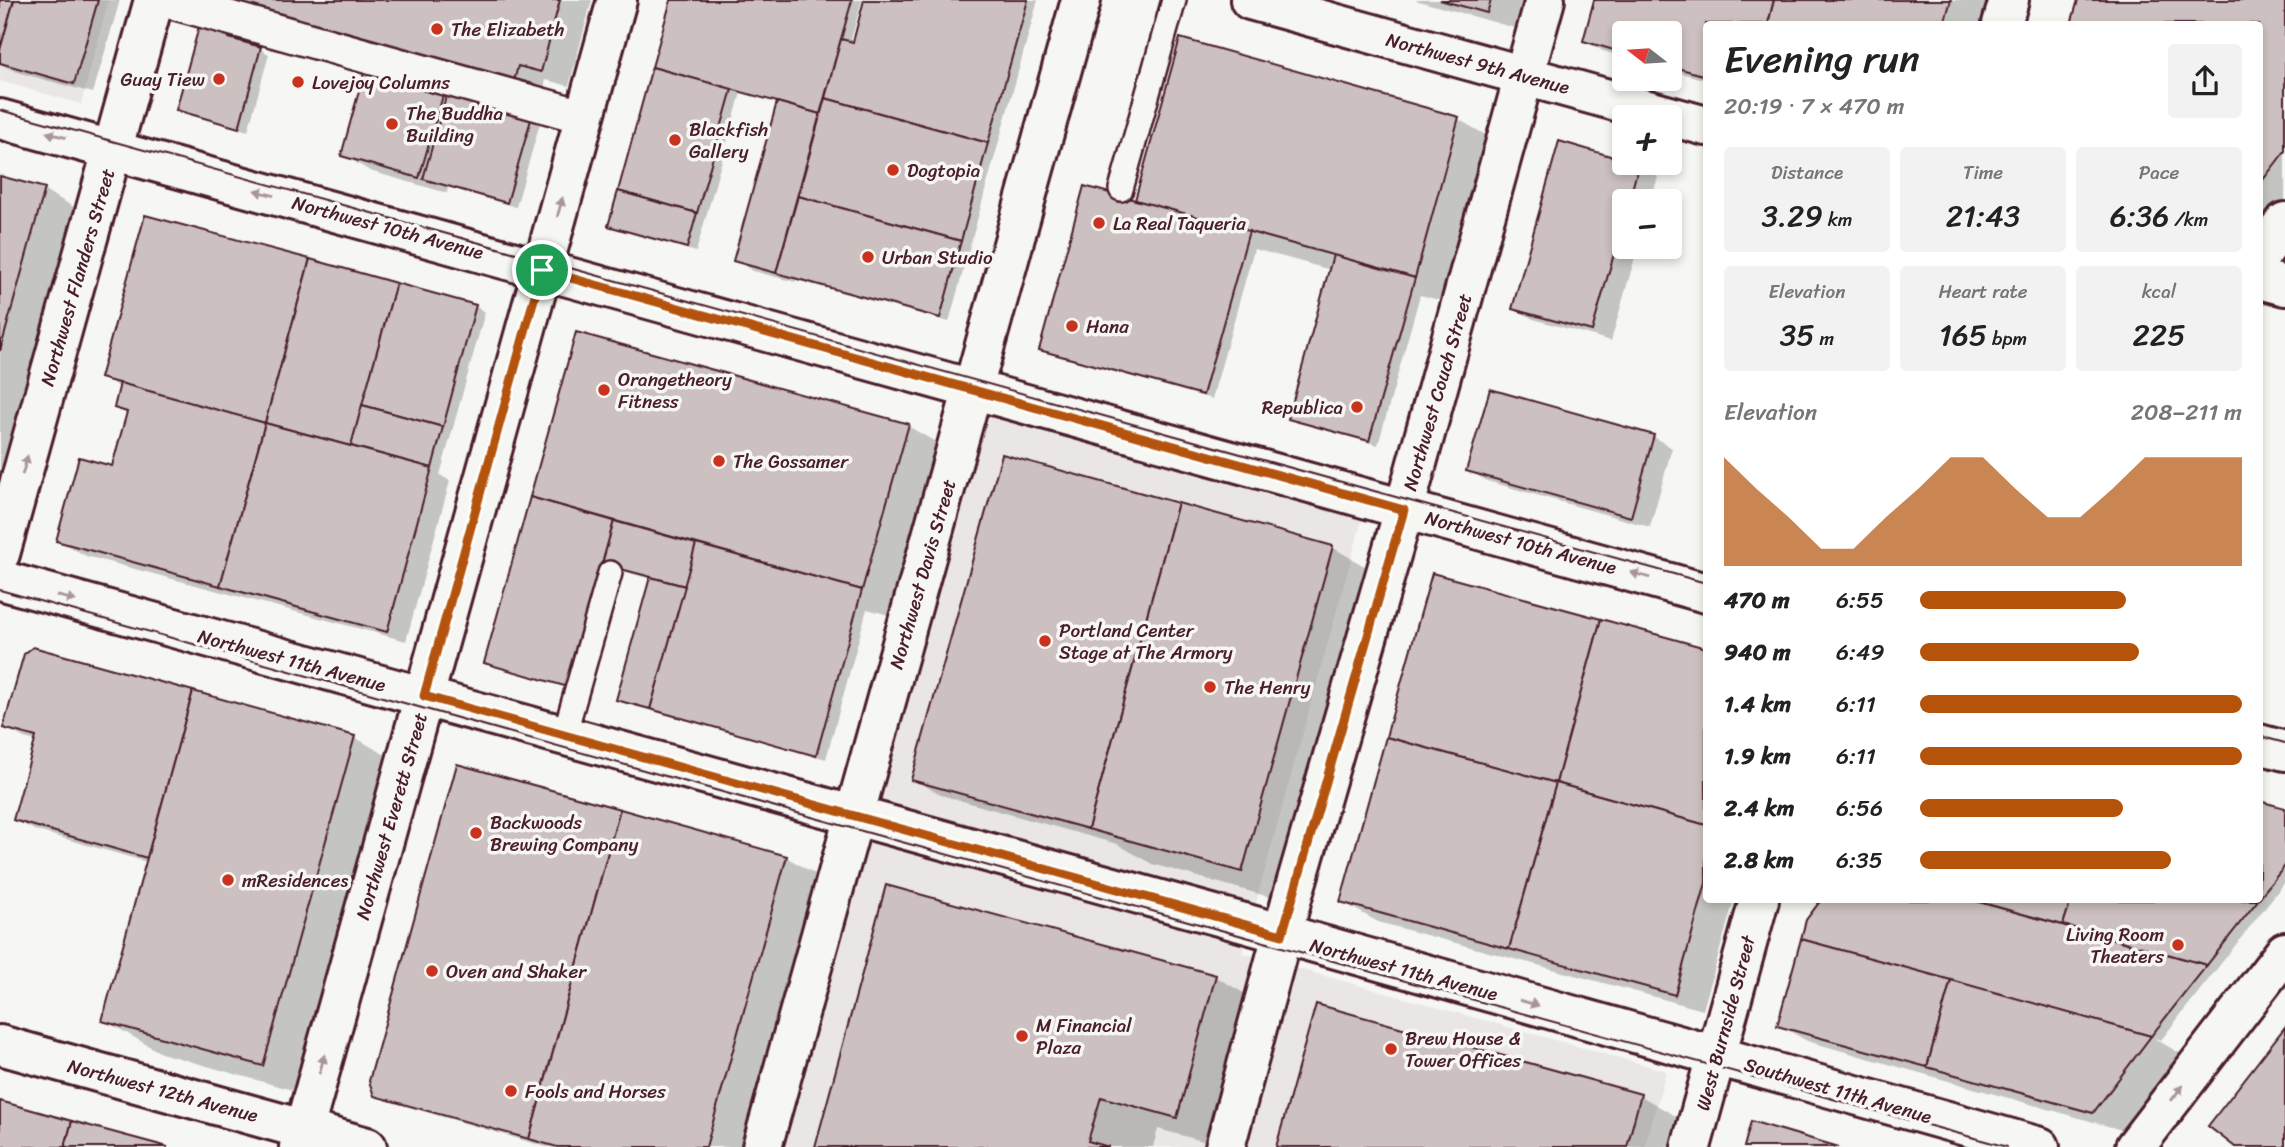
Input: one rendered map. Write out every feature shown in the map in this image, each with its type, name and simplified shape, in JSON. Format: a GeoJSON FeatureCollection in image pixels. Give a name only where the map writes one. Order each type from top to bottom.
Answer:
{"type":"FeatureCollection","features":[{"type":"Feature","properties":{"kind":"street","name":"Northwest Flanders Street"},"geometry":{"type":"LineString","coordinates":[[0,554],[155,0]]}},
{"type":"Feature","properties":{"kind":"street"},"geometry":{"type":"LineString","coordinates":[[164,0],[584,117]]}},
{"type":"Feature","properties":{"kind":"street","name":"Northwest Everett Street"},"geometry":{"type":"LineString","coordinates":[[301,1138],[617,0]]}},
{"type":"Feature","properties":{"kind":"street","name":"Northwest Davis Street"},"geometry":{"type":"LineString","coordinates":[[762,1147],[1081,0]]}},
{"type":"Feature","properties":{"kind":"street","name":"Northwest 9th Avenue"},"geometry":{"type":"LineString","coordinates":[[1250,0],[1703,125]]}},
{"type":"Feature","properties":{"kind":"street","name":"Northwest Couch Street"},"geometry":{"type":"LineString","coordinates":[[1225,1147],[1545,0]]}},
{"type":"Feature","properties":{"kind":"street"},"geometry":{"type":"LineString","coordinates":[[2003,21],[2009,0]]}},
{"type":"Feature","properties":{"kind":"street","name":"Northwest 10th Avenue"},"geometry":{"type":"LineString","coordinates":[[0,119],[1703,592]]}},
{"type":"Feature","properties":{"kind":"street"},"geometry":{"type":"LineString","coordinates":[[2263,252],[2285,222]]}},
{"type":"Feature","properties":{"kind":"street"},"geometry":{"type":"LineString","coordinates":[[2263,280],[2285,286]]}},
{"type":"Feature","properties":{"kind":"street","name":"Northwest 11th Avenue"},"geometry":{"type":"LineString","coordinates":[[0,580],[1716,1056]]}},
{"type":"Feature","properties":{"kind":"street"},"geometry":{"type":"LineString","coordinates":[[2263,745],[2285,751]]}},
{"type":"Feature","properties":{"kind":"street","name":"West Burnside Street"},"geometry":{"type":"LineString","coordinates":[[1691,1147],[1758,903]]}},
{"type":"Feature","properties":{"kind":"street"},"geometry":{"type":"LineString","coordinates":[[2135,1147],[2285,952]]}},
{"type":"Feature","properties":{"kind":"street","name":"Northwest 12th Avenue"},"geometry":{"type":"LineString","coordinates":[[0,1045],[301,1138],[367,1147]]}},
{"type":"Feature","properties":{"kind":"street","name":"Southwest 11th Avenue"},"geometry":{"type":"LineString","coordinates":[[1716,1056],[2040,1147]]}},
{"type":"Feature","properties":{"kind":"lane"},"geometry":{"type":"LineString","coordinates":[[1121,189],[1174,0]]}},
{"type":"Feature","properties":{"kind":"lane"},"geometry":{"type":"LineString","coordinates":[[564,736],[610,573]]}},
{"type":"Feature","properties":{"kind":"shaded area"},"geometry":{"type":"Polygon","coordinates":[[[0,0],[109,0],[81,104],[0,81],[0,0]]]}},
{"type":"Feature","properties":{"kind":"shaded area"},"geometry":{"type":"Polygon","coordinates":[[[988,416],[1362,520],[1242,953],[1666,1071],[1645,1147],[785,1147],[988,416]]]}},
{"type":"Feature","properties":{"kind":"building"},"geometry":{"type":"Polygon","coordinates":[[[0,0],[14,0],[0,50],[0,0]]]}},
{"type":"Feature","properties":{"kind":"building"},"geometry":{"type":"Polygon","coordinates":[[[14,0],[98,0],[74,84],[0,63],[0,50],[14,0]]]}},
{"type":"Feature","properties":{"kind":"building","name":"The Elizabeth"},"geometry":{"type":"Polygon","coordinates":[[[232,0],[560,0],[541,72],[518,66],[514,81],[231,5],[232,0]]]}},
{"type":"Feature","properties":{"kind":"building"},"geometry":{"type":"Polygon","coordinates":[[[671,0],[852,0],[820,114],[652,67],[671,0]]]}},
{"type":"Feature","properties":{"kind":"building"},"geometry":{"type":"Polygon","coordinates":[[[864,0],[1028,0],[988,143],[825,98],[841,39],[853,42],[864,0]]]}},
{"type":"Feature","properties":{"kind":"building"},"geometry":{"type":"Polygon","coordinates":[[[1440,0],[1491,0],[1487,13],[1440,0]]]}},
{"type":"Feature","properties":{"kind":"building"},"geometry":{"type":"Polygon","coordinates":[[[1594,0],[1774,0],[1769,21],[1703,21],[1703,75],[1682,69],[1682,21],[1612,21],[1612,49],[1583,41],[1594,0]]]}},
{"type":"Feature","properties":{"kind":"building"},"geometry":{"type":"Polygon","coordinates":[[[1774,0],[1951,0],[1945,21],[1769,21],[1774,0]]]}},
{"type":"Feature","properties":{"kind":"building"},"geometry":{"type":"Polygon","coordinates":[[[2078,0],[2285,0],[2285,151],[2263,180],[2263,21],[2072,21],[2078,0]]]}},
{"type":"Feature","properties":{"kind":"building","name":"Guay Tiew"},"geometry":{"type":"Polygon","coordinates":[[[200,23],[230,32],[229,38],[261,47],[239,128],[176,110],[200,23]]]}},
{"type":"Feature","properties":{"kind":"building"},"geometry":{"type":"Polygon","coordinates":[[[1180,38],[1459,117],[1415,278],[1135,200],[1180,38]]]}},
{"type":"Feature","properties":{"kind":"building","name":"Blackfish Gallery"},"geometry":{"type":"Polygon","coordinates":[[[652,67],[732,89],[697,213],[618,191],[652,67]]]}},
{"type":"Feature","properties":{"kind":"building","name":"The Buddha Building"},"geometry":{"type":"Polygon","coordinates":[[[365,69],[444,92],[419,178],[341,156],[365,69]]]}},
{"type":"Feature","properties":{"kind":"building"},"geometry":{"type":"Polygon","coordinates":[[[447,93],[532,116],[507,203],[423,179],[447,93]]]}},
{"type":"Feature","properties":{"kind":"building","name":"Dogtopia"},"geometry":{"type":"Polygon","coordinates":[[[825,98],[988,143],[961,241],[798,196],[825,98]]]}},
{"type":"Feature","properties":{"kind":"building"},"geometry":{"type":"Polygon","coordinates":[[[777,102],[820,114],[776,273],[733,261],[777,102]]]}},
{"type":"Feature","properties":{"kind":"building"},"geometry":{"type":"Polygon","coordinates":[[[1559,141],[1612,156],[1612,175],[1636,175],[1632,189],[1612,189],[1613,259],[1592,331],[1512,309],[1559,141]]]}},
{"type":"Feature","properties":{"kind":"building"},"geometry":{"type":"Polygon","coordinates":[[[0,176],[45,188],[0,351],[0,176]]]}},
{"type":"Feature","properties":{"kind":"building"},"geometry":{"type":"Polygon","coordinates":[[[1084,186],[1249,231],[1203,395],[1039,350],[1084,186]]]}},
{"type":"Feature","properties":{"kind":"building"},"geometry":{"type":"Polygon","coordinates":[[[618,191],[697,213],[687,248],[608,226],[618,191]]]}},
{"type":"Feature","properties":{"kind":"building","name":"Urban Studio"},"geometry":{"type":"Polygon","coordinates":[[[798,196],[961,241],[940,318],[776,273],[798,196]]]}},
{"type":"Feature","properties":{"kind":"building"},"geometry":{"type":"Polygon","coordinates":[[[145,215],[310,259],[265,423],[100,378],[145,215]]]}},
{"type":"Feature","properties":{"kind":"building"},"geometry":{"type":"Polygon","coordinates":[[[1333,255],[1415,278],[1369,441],[1288,419],[1333,255]]]}},
{"type":"Feature","properties":{"kind":"building"},"geometry":{"type":"Polygon","coordinates":[[[310,259],[396,283],[351,446],[265,423],[310,259]]]}},
{"type":"Feature","properties":{"kind":"building"},"geometry":{"type":"Polygon","coordinates":[[[396,283],[476,305],[443,427],[362,405],[396,283]]]}},
{"type":"Feature","properties":{"kind":"building","name":"The Gossamer"},"geometry":{"type":"Polygon","coordinates":[[[576,332],[909,424],[862,590],[530,497],[576,332]]]}},
{"type":"Feature","properties":{"kind":"building"},"geometry":{"type":"Polygon","coordinates":[[[120,383],[265,423],[220,586],[56,541],[79,457],[112,466],[127,412],[114,408],[120,383]]]}},
{"type":"Feature","properties":{"kind":"building"},"geometry":{"type":"Polygon","coordinates":[[[1490,389],[1654,435],[1631,517],[1466,471],[1490,389]]]}},
{"type":"Feature","properties":{"kind":"building"},"geometry":{"type":"Polygon","coordinates":[[[362,405],[443,427],[432,468],[351,446],[362,405]]]}},
{"type":"Feature","properties":{"kind":"building"},"geometry":{"type":"Polygon","coordinates":[[[265,423],[432,468],[387,632],[220,586],[265,423]]]}},
{"type":"Feature","properties":{"kind":"building","name":"Portland Center Stage at The Armory"},"geometry":{"type":"Polygon","coordinates":[[[1002,454],[1178,503],[1088,829],[911,780],[1002,454]]]}},
{"type":"Feature","properties":{"kind":"building"},"geometry":{"type":"Polygon","coordinates":[[[530,497],[614,521],[568,687],[484,663],[530,497]]]}},
{"type":"Feature","properties":{"kind":"building","name":"The Henry"},"geometry":{"type":"Polygon","coordinates":[[[1178,503],[1333,546],[1242,872],[1088,829],[1178,503]]]}},
{"type":"Feature","properties":{"kind":"building"},"geometry":{"type":"Polygon","coordinates":[[[614,521],[696,544],[685,586],[602,564],[614,521]]]}},
{"type":"Feature","properties":{"kind":"building"},"geometry":{"type":"Polygon","coordinates":[[[696,544],[862,590],[816,756],[650,709],[696,544]]]}},
{"type":"Feature","properties":{"kind":"building"},"geometry":{"type":"Polygon","coordinates":[[[1432,573],[1601,619],[1556,783],[1386,737],[1432,573]]]}},
{"type":"Feature","properties":{"kind":"building"},"geometry":{"type":"Polygon","coordinates":[[[650,577],[685,586],[650,709],[616,700],[650,577]]]}},
{"type":"Feature","properties":{"kind":"building"},"geometry":{"type":"Polygon","coordinates":[[[1601,619],[1703,647],[1703,824],[1556,783],[1601,619]]]}},
{"type":"Feature","properties":{"kind":"building"},"geometry":{"type":"Polygon","coordinates":[[[33,647],[193,691],[147,858],[13,820],[36,737],[3,728],[24,654],[33,647]]]}},
{"type":"Feature","properties":{"kind":"building","name":"mResidences"},"geometry":{"type":"Polygon","coordinates":[[[193,691],[355,736],[263,1066],[102,1021],[193,691]]]}},
{"type":"Feature","properties":{"kind":"building"},"geometry":{"type":"Polygon","coordinates":[[[1386,737],[1556,783],[1509,949],[1340,902],[1386,737]]]}},
{"type":"Feature","properties":{"kind":"building"},"geometry":{"type":"Polygon","coordinates":[[[457,764],[620,809],[529,1139],[374,1096],[369,1081],[457,764]]]}},
{"type":"Feature","properties":{"kind":"building"},"geometry":{"type":"Polygon","coordinates":[[[1556,783],[1703,824],[1703,894],[1675,995],[1509,949],[1556,783]]]}},
{"type":"Feature","properties":{"kind":"building"},"geometry":{"type":"Polygon","coordinates":[[[2263,802],[2285,808],[2285,866],[2263,893],[2263,802]]]}},
{"type":"Feature","properties":{"kind":"building"},"geometry":{"type":"Polygon","coordinates":[[[620,809],[787,856],[706,1147],[557,1147],[529,1139],[620,809]]]}},
{"type":"Feature","properties":{"kind":"building","name":"M Financial Plaza"},"geometry":{"type":"Polygon","coordinates":[[[886,885],[1216,975],[1177,1118],[1101,1097],[1088,1141],[1109,1147],[815,1147],[886,885]]]}},
{"type":"Feature","properties":{"kind":"building"},"geometry":{"type":"Polygon","coordinates":[[[1819,903],[1983,903],[2207,965],[2151,1036],[1801,939],[1806,920],[1819,903]]]}},
{"type":"Feature","properties":{"kind":"building"},"geometry":{"type":"Polygon","coordinates":[[[1983,903],[2070,903],[2063,925],[1983,903]]]}},
{"type":"Feature","properties":{"kind":"building","name":"Living Room Theaters"},"geometry":{"type":"Polygon","coordinates":[[[2070,903],[2256,903],[2207,965],[2063,925],[2070,903]]]}},
{"type":"Feature","properties":{"kind":"building"},"geometry":{"type":"Polygon","coordinates":[[[1801,939],[1951,980],[1927,1067],[1777,1026],[1801,939]]]}},
{"type":"Feature","properties":{"kind":"building"},"geometry":{"type":"Polygon","coordinates":[[[1951,980],[2151,1036],[2093,1113],[1927,1067],[1951,980]]]}},
{"type":"Feature","properties":{"kind":"building","name":"Brew House & Tower Offices"},"geometry":{"type":"Polygon","coordinates":[[[1316,1004],[1641,1094],[1627,1147],[1276,1147],[1316,1004]]]}},
{"type":"Feature","properties":{"kind":"building"},"geometry":{"type":"Polygon","coordinates":[[[2285,1027],[2285,1147],[2235,1147],[2208,1126],[2285,1027]]]}},
{"type":"Feature","properties":{"kind":"building"},"geometry":{"type":"Polygon","coordinates":[[[0,1101],[72,1121],[65,1147],[0,1147],[0,1101]]]}},
{"type":"Feature","properties":{"kind":"building"},"geometry":{"type":"Polygon","coordinates":[[[72,1121],[94,1127],[168,1147],[65,1147],[72,1121]]]}},
{"type":"Feature","properties":{"kind":"building"},"geometry":{"type":"Polygon","coordinates":[[[1751,1121],[1839,1147],[1744,1147],[1751,1121]]]}},
{"type":"Feature","properties":{"kind":"tram line"},"geometry":{"type":"LineString","coordinates":[[0,110],[1703,582]]}},
{"type":"Feature","properties":{"kind":"tram line"},"geometry":{"type":"LineString","coordinates":[[0,590],[2007,1147]]}},
{"type":"Feature","properties":{"kind":"tram line"},"geometry":{"type":"LineString","coordinates":[[2263,737],[2285,743]]}},
{"type":"Feature","properties":{"kind":"place","name":"The Elizabeth"},"geometry":{"type":"Point","coordinates":[437,29]}},
{"type":"Feature","properties":{"kind":"place","name":"Guay Tiew"},"geometry":{"type":"Point","coordinates":[219,79]}},
{"type":"Feature","properties":{"kind":"place","name":"Lovejoy Columns"},"geometry":{"type":"Point","coordinates":[298,82]}},
{"type":"Feature","properties":{"kind":"place","name":"The Buddha Building"},"geometry":{"type":"Point","coordinates":[392,124]}},
{"type":"Feature","properties":{"kind":"place","name":"Blackfish Gallery"},"geometry":{"type":"Point","coordinates":[675,140]}},
{"type":"Feature","properties":{"kind":"place","name":"Dogtopia"},"geometry":{"type":"Point","coordinates":[893,170]}},
{"type":"Feature","properties":{"kind":"place","name":"La Real Taqueria"},"geometry":{"type":"Point","coordinates":[1099,223]}},
{"type":"Feature","properties":{"kind":"place","name":"Urban Studio"},"geometry":{"type":"Point","coordinates":[868,257]}},
{"type":"Feature","properties":{"kind":"place","name":"Hana"},"geometry":{"type":"Point","coordinates":[1072,326]}},
{"type":"Feature","properties":{"kind":"place","name":"Orangetheory Fitness"},"geometry":{"type":"Point","coordinates":[604,390]}},
{"type":"Feature","properties":{"kind":"place","name":"Republica"},"geometry":{"type":"Point","coordinates":[1357,407]}},
{"type":"Feature","properties":{"kind":"place","name":"The Gossamer"},"geometry":{"type":"Point","coordinates":[719,461]}},
{"type":"Feature","properties":{"kind":"place","name":"Portland Center Stage at The Armory"},"geometry":{"type":"Point","coordinates":[1045,641]}},
{"type":"Feature","properties":{"kind":"place","name":"The Henry"},"geometry":{"type":"Point","coordinates":[1210,687]}},
{"type":"Feature","properties":{"kind":"place","name":"Backwoods Brewing Company"},"geometry":{"type":"Point","coordinates":[476,833]}},
{"type":"Feature","properties":{"kind":"place","name":"mResidences"},"geometry":{"type":"Point","coordinates":[228,880]}},
{"type":"Feature","properties":{"kind":"place","name":"Living Room Theaters"},"geometry":{"type":"Point","coordinates":[2178,945]}},
{"type":"Feature","properties":{"kind":"place","name":"Oven and Shaker"},"geometry":{"type":"Point","coordinates":[432,971]}},
{"type":"Feature","properties":{"kind":"place","name":"M Financial Plaza"},"geometry":{"type":"Point","coordinates":[1022,1036]}},
{"type":"Feature","properties":{"kind":"place","name":"Brew House & Tower Offices"},"geometry":{"type":"Point","coordinates":[1391,1049]}},
{"type":"Feature","properties":{"kind":"place","name":"Fools and Horses"},"geometry":{"type":"Point","coordinates":[511,1091]}},
{"type":"Feature","properties":{"kind":"route"},"geometry":{"type":"LineString","coordinates":[[542,270],[1404,510],[1282,935],[424,696],[542,270]]}}]}
